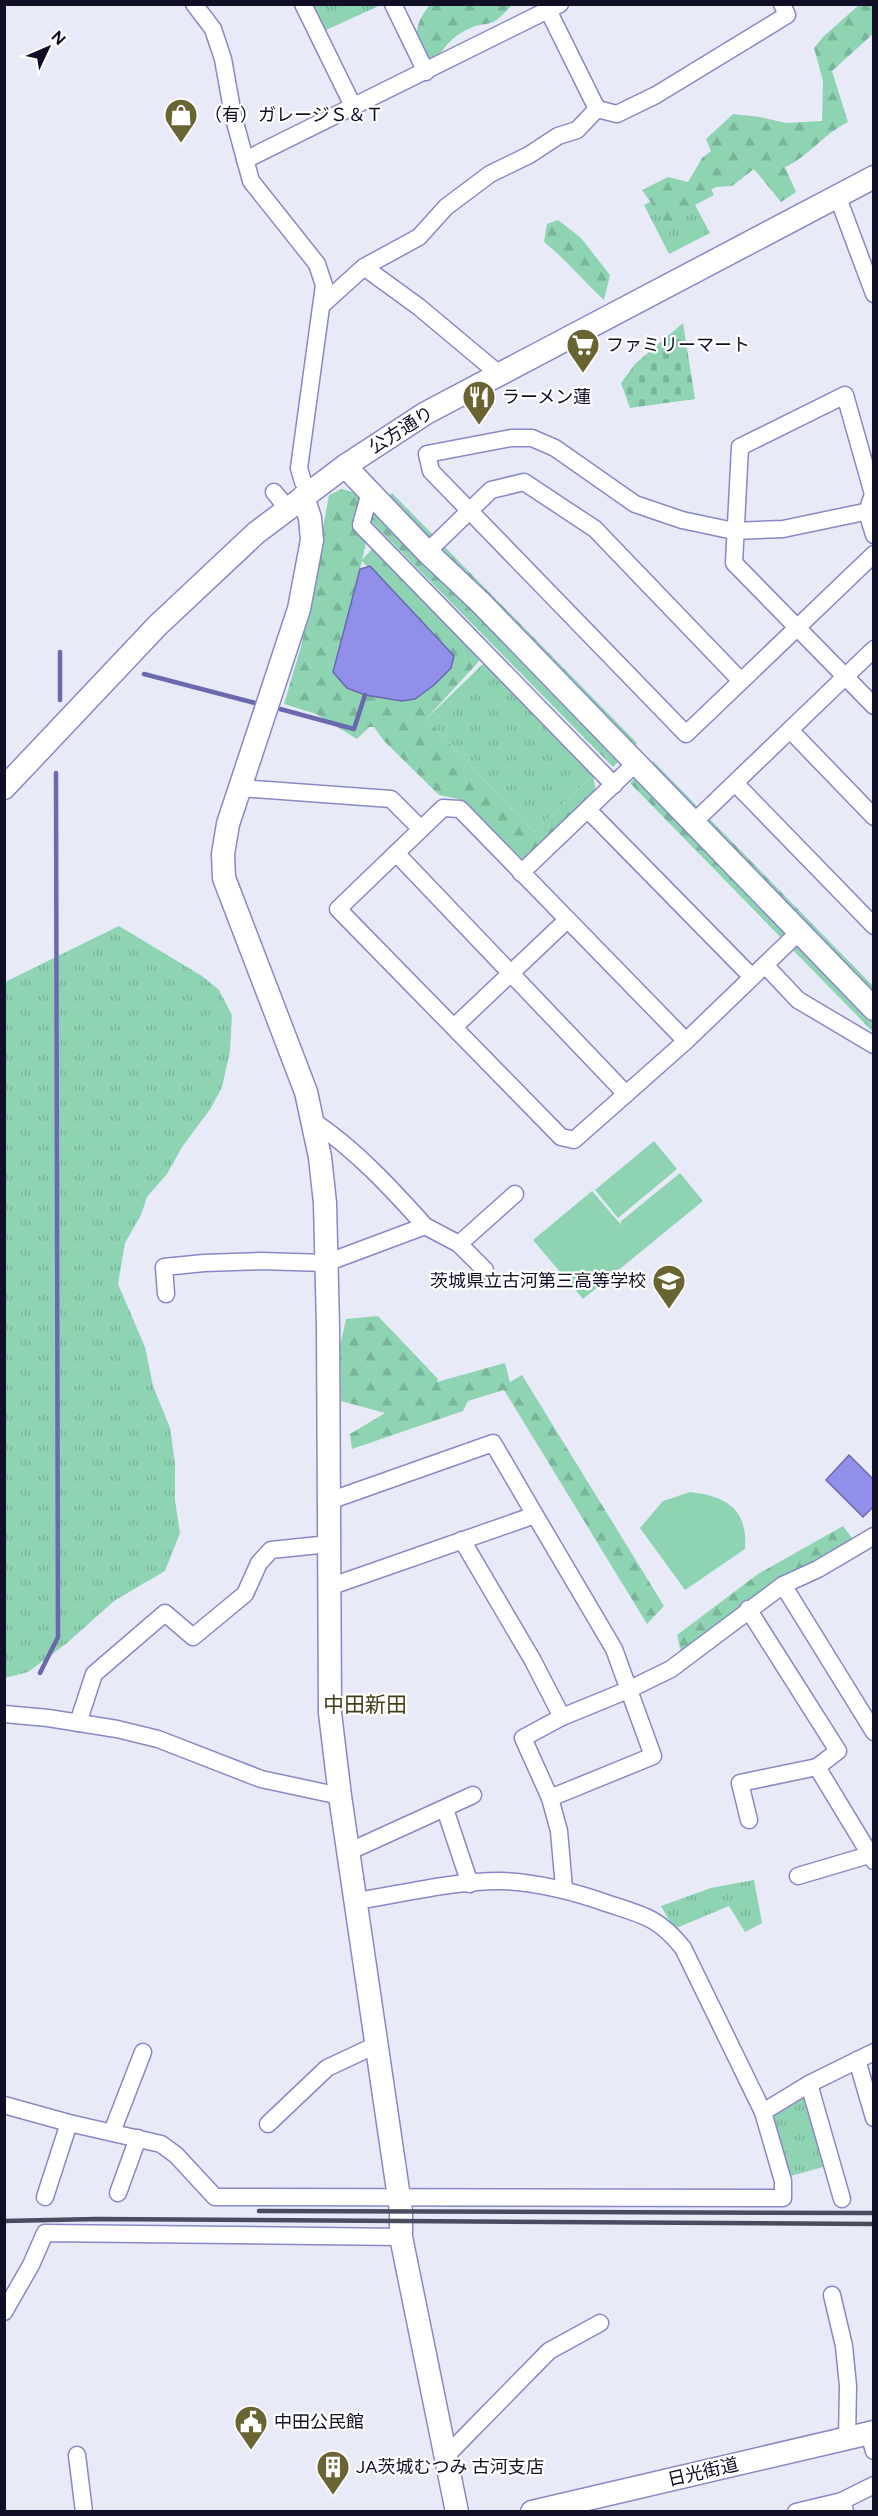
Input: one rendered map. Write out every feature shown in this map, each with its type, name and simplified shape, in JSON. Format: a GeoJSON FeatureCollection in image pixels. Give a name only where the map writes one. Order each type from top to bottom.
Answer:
{"type":"FeatureCollection","features":[{"type":"Feature","properties":{"kind":"street"},"geometry":{"type":"LineString","coordinates":[[194,4],[213,29],[223,59],[233,115],[251,181],[317,264],[324,285],[299,468],[303,482],[294,497],[310,518],[312,540],[299,609],[226,834],[223,854],[224,878],[298,1071],[313,1121],[325,1203],[330,1713],[340,1796],[399,2197],[401,2237],[457,2511]]}},
{"type":"Feature","properties":{"kind":"street"},"geometry":{"type":"LineString","coordinates":[[303,4],[354,108]]}},
{"type":"Feature","properties":{"kind":"street"},"geometry":{"type":"LineString","coordinates":[[393,4],[426,72]]}},
{"type":"Feature","properties":{"kind":"street"},"geometry":{"type":"LineString","coordinates":[[597,109],[617,114],[657,95],[787,15],[782,4]]}},
{"type":"Feature","properties":{"kind":"street"},"geometry":{"type":"LineString","coordinates":[[245,160],[554,7],[597,109]]}},
{"type":"Feature","properties":{"kind":"street"},"geometry":{"type":"LineString","coordinates":[[322,305],[364,267],[419,237],[446,207],[490,174],[529,156],[558,136],[578,130],[597,109]]}},
{"type":"Feature","properties":{"kind":"street","name":"公方通り"},"geometry":{"type":"LineString","coordinates":[[4,788],[158,625],[294,497],[426,413],[873,177]]}},
{"type":"Feature","properties":{"kind":"street"},"geometry":{"type":"LineString","coordinates":[[837,195],[873,294]]}},
{"type":"Feature","properties":{"kind":"street"},"geometry":{"type":"LineString","coordinates":[[364,267],[419,307],[499,374]]}},
{"type":"Feature","properties":{"kind":"street"},"geometry":{"type":"LineString","coordinates":[[873,535],[870,511],[873,494],[845,395],[740,447],[734,563],[873,705]]}},
{"type":"Feature","properties":{"kind":"street"},"geometry":{"type":"LineString","coordinates":[[870,511],[783,529],[735,531],[682,520],[635,504],[555,448],[532,438],[511,438],[427,454],[431,471],[686,734],[873,554]]}},
{"type":"Feature","properties":{"kind":"street"},"geometry":{"type":"LineString","coordinates":[[345,466],[427,552],[482,603],[873,1009]]}},
{"type":"Feature","properties":{"kind":"street"},"geometry":{"type":"LineString","coordinates":[[427,552],[491,490],[524,482],[595,529],[741,681]]}},
{"type":"Feature","properties":{"kind":"street"},"geometry":{"type":"LineString","coordinates":[[370,492],[360,525],[614,785]]}},
{"type":"Feature","properties":{"kind":"street"},"geometry":{"type":"LineString","coordinates":[[694,822],[873,649]]}},
{"type":"Feature","properties":{"kind":"street"},"geometry":{"type":"LineString","coordinates":[[790,730],[873,817]]}},
{"type":"Feature","properties":{"kind":"street"},"geometry":{"type":"LineString","coordinates":[[521,873],[636,763]]}},
{"type":"Feature","properties":{"kind":"street"},"geometry":{"type":"LineString","coordinates":[[735,783],[873,926]]}},
{"type":"Feature","properties":{"kind":"street"},"geometry":{"type":"LineString","coordinates":[[240,788],[391,799],[421,829]]}},
{"type":"Feature","properties":{"kind":"street"},"geometry":{"type":"LineString","coordinates":[[686,1041],[460,809],[443,808],[338,909],[561,1137],[574,1140],[686,1041],[799,932]]}},
{"type":"Feature","properties":{"kind":"street"},"geometry":{"type":"LineString","coordinates":[[588,810],[759,971],[798,1000],[873,1045]]}},
{"type":"Feature","properties":{"kind":"street"},"geometry":{"type":"LineString","coordinates":[[396,853],[626,1094]]}},
{"type":"Feature","properties":{"kind":"street"},"geometry":{"type":"LineString","coordinates":[[454,1027],[567,920]]}},
{"type":"Feature","properties":{"kind":"street"},"geometry":{"type":"LineString","coordinates":[[313,1121],[340,1139],[388,1185],[425,1226],[459,1244],[485,1270]]}},
{"type":"Feature","properties":{"kind":"street"},"geometry":{"type":"LineString","coordinates":[[459,1244],[515,1194]]}},
{"type":"Feature","properties":{"kind":"street"},"geometry":{"type":"LineString","coordinates":[[166,1294],[164,1268],[204,1263],[326,1263],[425,1226]]}},
{"type":"Feature","properties":{"kind":"street"},"geometry":{"type":"LineString","coordinates":[[329,1501],[493,1443],[614,1649],[653,1756],[550,1798]]}},
{"type":"Feature","properties":{"kind":"street"},"geometry":{"type":"LineString","coordinates":[[329,1587],[535,1515]]}},
{"type":"Feature","properties":{"kind":"street"},"geometry":{"type":"LineString","coordinates":[[564,1888],[559,1831],[550,1798],[523,1738],[562,1717],[628,1690],[671,1669],[783,1585],[818,1569],[873,1536]]}},
{"type":"Feature","properties":{"kind":"street"},"geometry":{"type":"LineString","coordinates":[[462,1540],[532,1659],[562,1717]]}},
{"type":"Feature","properties":{"kind":"street"},"geometry":{"type":"LineString","coordinates":[[78,1722],[94,1674],[165,1613],[193,1637],[245,1594],[259,1563],[271,1550],[329,1544]]}},
{"type":"Feature","properties":{"kind":"street"},"geometry":{"type":"LineString","coordinates":[[783,1585],[873,1732]]}},
{"type":"Feature","properties":{"kind":"street"},"geometry":{"type":"LineString","coordinates":[[748,1610],[838,1751],[817,1767],[740,1783],[749,1820]]}},
{"type":"Feature","properties":{"kind":"street"},"geometry":{"type":"LineString","coordinates":[[4,1714],[78,1722],[158,1739],[261,1779],[340,1796]]}},
{"type":"Feature","properties":{"kind":"street"},"geometry":{"type":"LineString","coordinates":[[798,1876],[871,1858],[817,1767]]}},
{"type":"Feature","properties":{"kind":"street"},"geometry":{"type":"LineString","coordinates":[[348,1852],[473,1795]]}},
{"type":"Feature","properties":{"kind":"street"},"geometry":{"type":"LineString","coordinates":[[445,1809],[470,1884]]}},
{"type":"Feature","properties":{"kind":"street"},"geometry":{"type":"LineString","coordinates":[[4,2105],[161,2144],[176,2155],[215,2197],[783,2198],[783,2181],[763,2112],[683,1948],[668,1930],[652,1918],[564,1888],[502,1881],[357,1901]]}},
{"type":"Feature","properties":{"kind":"street"},"geometry":{"type":"LineString","coordinates":[[268,2124],[327,2068],[376,2045]]}},
{"type":"Feature","properties":{"kind":"street"},"geometry":{"type":"LineString","coordinates":[[112,2132],[143,2052]]}},
{"type":"Feature","properties":{"kind":"street"},"geometry":{"type":"LineString","coordinates":[[763,2112],[810,2084],[873,2052]]}},
{"type":"Feature","properties":{"kind":"street"},"geometry":{"type":"LineString","coordinates":[[857,2061],[873,2118]]}},
{"type":"Feature","properties":{"kind":"street"},"geometry":{"type":"LineString","coordinates":[[810,2084],[842,2199]]}},
{"type":"Feature","properties":{"kind":"street"},"geometry":{"type":"LineString","coordinates":[[45,2197],[69,2123]]}},
{"type":"Feature","properties":{"kind":"street"},"geometry":{"type":"LineString","coordinates":[[118,2193],[138,2138]]}},
{"type":"Feature","properties":{"kind":"street"},"geometry":{"type":"LineString","coordinates":[[4,2312],[31,2265],[45,2233],[401,2237]]}},
{"type":"Feature","properties":{"kind":"street"},"geometry":{"type":"LineString","coordinates":[[832,2295],[844,2346],[848,2386],[847,2439]]}},
{"type":"Feature","properties":{"kind":"street"},"geometry":{"type":"LineString","coordinates":[[446,2456],[549,2351],[600,2323]]}},
{"type":"Feature","properties":{"kind":"street","name":"日光街道"},"geometry":{"type":"LineString","coordinates":[[532,2511],[847,2439],[872,2439]]}},
{"type":"Feature","properties":{"kind":"street"},"geometry":{"type":"LineString","coordinates":[[77,2455],[84,2511]]}},
{"type":"Feature","properties":{"kind":"street"},"geometry":{"type":"LineString","coordinates":[[796,2511],[844,2506],[873,2485]]}},
{"type":"Feature","properties":{"kind":"green space"},"geometry":{"type":"Polygon","coordinates":[[[860,4],[873,5],[873,34],[832,71],[848,122],[785,167],[796,192],[781,202],[754,169],[732,186],[716,187],[700,197],[679,221],[668,226],[642,190],[668,177],[688,182],[702,158],[711,151],[706,139],[733,114],[786,123],[822,121],[823,81],[814,48],[860,4]]]}},
{"type":"Feature","properties":{"kind":"green space"},"geometry":{"type":"Polygon","coordinates":[[[312,5],[381,5],[324,31],[312,5]]]}},
{"type":"Feature","properties":{"kind":"green space"},"geometry":{"type":"Polygon","coordinates":[[[430,5],[512,5],[494,22],[475,26],[456,37],[435,61],[422,59],[417,44],[417,31],[421,18],[430,5]]]}},
{"type":"Feature","properties":{"kind":"green space"},"geometry":{"type":"Polygon","coordinates":[[[703,174],[714,195],[695,205],[710,233],[669,254],[644,205],[703,174]]]}},
{"type":"Feature","properties":{"kind":"green space"},"geometry":{"type":"Polygon","coordinates":[[[558,220],[581,238],[610,275],[604,300],[544,242],[547,224],[558,220]]]}},
{"type":"Feature","properties":{"kind":"green space"},"geometry":{"type":"Polygon","coordinates":[[[683,323],[695,399],[630,408],[621,383],[635,364],[683,323]]]}},
{"type":"Feature","properties":{"kind":"green space"},"geometry":{"type":"Polygon","coordinates":[[[342,489],[359,494],[366,543],[362,560],[374,547],[481,659],[426,719],[534,832],[593,775],[596,792],[521,865],[459,799],[439,795],[384,741],[374,727],[369,727],[357,739],[316,714],[284,704],[302,643],[329,495],[342,489]],[[362,561],[333,672],[453,656],[362,561]]]}},
{"type":"Feature","properties":{"kind":"green space"},"geometry":{"type":"Polygon","coordinates":[[[392,493],[637,743],[613,767],[367,517],[392,493]]]}},
{"type":"Feature","properties":{"kind":"green space"},"geometry":{"type":"Polygon","coordinates":[[[485,662],[593,775],[534,832],[426,719],[485,662]]]}},
{"type":"Feature","properties":{"kind":"green space"},"geometry":{"type":"Polygon","coordinates":[[[653,761],[873,986],[873,1032],[630,783],[653,761]]]}},
{"type":"Feature","properties":{"kind":"green space"},"geometry":{"type":"Polygon","coordinates":[[[119,926],[202,976],[219,990],[232,1015],[230,1051],[222,1087],[211,1108],[182,1147],[167,1174],[147,1197],[141,1215],[125,1243],[118,1284],[145,1347],[153,1386],[170,1428],[175,1463],[175,1500],[180,1533],[165,1571],[114,1601],[67,1643],[28,1672],[5,1678],[5,982],[119,926]]]}},
{"type":"Feature","properties":{"kind":"green space"},"geometry":{"type":"Polygon","coordinates":[[[654,1141],[677,1169],[618,1218],[595,1190],[654,1141]]]}},
{"type":"Feature","properties":{"kind":"green space"},"geometry":{"type":"Polygon","coordinates":[[[680,1173],[703,1201],[583,1299],[533,1240],[592,1191],[623,1227],[620,1222],[680,1173]]]}},
{"type":"Feature","properties":{"kind":"green space"},"geometry":{"type":"Polygon","coordinates":[[[378,1316],[438,1379],[437,1382],[505,1363],[510,1382],[522,1375],[664,1606],[647,1624],[504,1390],[468,1401],[463,1411],[352,1449],[350,1434],[385,1413],[341,1401],[340,1346],[346,1319],[378,1316]]]}},
{"type":"Feature","properties":{"kind":"green space"},"geometry":{"type":"Polygon","coordinates":[[[690,1492],[714,1497],[732,1507],[743,1524],[745,1549],[685,1590],[640,1528],[663,1501],[690,1492]]]}},
{"type":"Feature","properties":{"kind":"green space"},"geometry":{"type":"Polygon","coordinates":[[[843,1526],[855,1542],[681,1652],[677,1635],[758,1574],[843,1526]]]}},
{"type":"Feature","properties":{"kind":"green space"},"geometry":{"type":"Polygon","coordinates":[[[754,1880],[762,1923],[745,1932],[729,1906],[674,1929],[661,1906],[711,1888],[754,1880]]]}},
{"type":"Feature","properties":{"kind":"green space"},"geometry":{"type":"Polygon","coordinates":[[[808,2090],[827,2166],[787,2177],[766,2114],[808,2090]]]}},
{"type":"Feature","properties":{"kind":"shaded area"},"geometry":{"type":"Polygon","coordinates":[[[370,566],[454,656],[451,668],[415,699],[402,701],[365,695],[347,688],[333,672],[360,569],[370,566]]]}},
{"type":"Feature","properties":{"kind":"shaded area"},"geometry":{"type":"Polygon","coordinates":[[[849,1455],[873,1479],[873,1507],[863,1517],[826,1480],[849,1455]]]}},
{"type":"Feature","properties":{"kind":"waterway"},"geometry":{"type":"LineString","coordinates":[[60,652],[60,700]]}},
{"type":"Feature","properties":{"kind":"waterway"},"geometry":{"type":"LineString","coordinates":[[144,674],[255,703]]}},
{"type":"Feature","properties":{"kind":"waterway"},"geometry":{"type":"LineString","coordinates":[[280,709],[354,729],[365,695]]}},
{"type":"Feature","properties":{"kind":"waterway"},"geometry":{"type":"LineString","coordinates":[[40,1673],[58,1637],[56,773]]}},
{"type":"Feature","properties":{"kind":"railway"},"geometry":{"type":"LineString","coordinates":[[259,2211],[874,2213]]}},
{"type":"Feature","properties":{"kind":"railway"},"geometry":{"type":"LineString","coordinates":[[4,2221],[97,2219],[874,2224]]}},
{"type":"Feature","properties":{"kind":"place","name":"（有）ガレージＳ＆Ｔ"},"geometry":{"type":"Point","coordinates":[181,144]}},
{"type":"Feature","properties":{"kind":"place","name":"ファミリーマート"},"geometry":{"type":"Point","coordinates":[583,374]}},
{"type":"Feature","properties":{"kind":"place","name":"ラーメン蓮"},"geometry":{"type":"Point","coordinates":[479,426]}},
{"type":"Feature","properties":{"kind":"place","name":"茨城県立古河第三高等学校"},"geometry":{"type":"Point","coordinates":[669,1310]}},
{"type":"Feature","properties":{"kind":"place","name":"中田公民館"},"geometry":{"type":"Point","coordinates":[251,2451]}},
{"type":"Feature","properties":{"kind":"place","name":"JA茨城むつみ 古河支店"},"geometry":{"type":"Point","coordinates":[333,2496]}},
{"type":"Feature","properties":{"kind":"district","name":"中田新田"},"geometry":{"type":"Point","coordinates":[365,1704]}}]}
